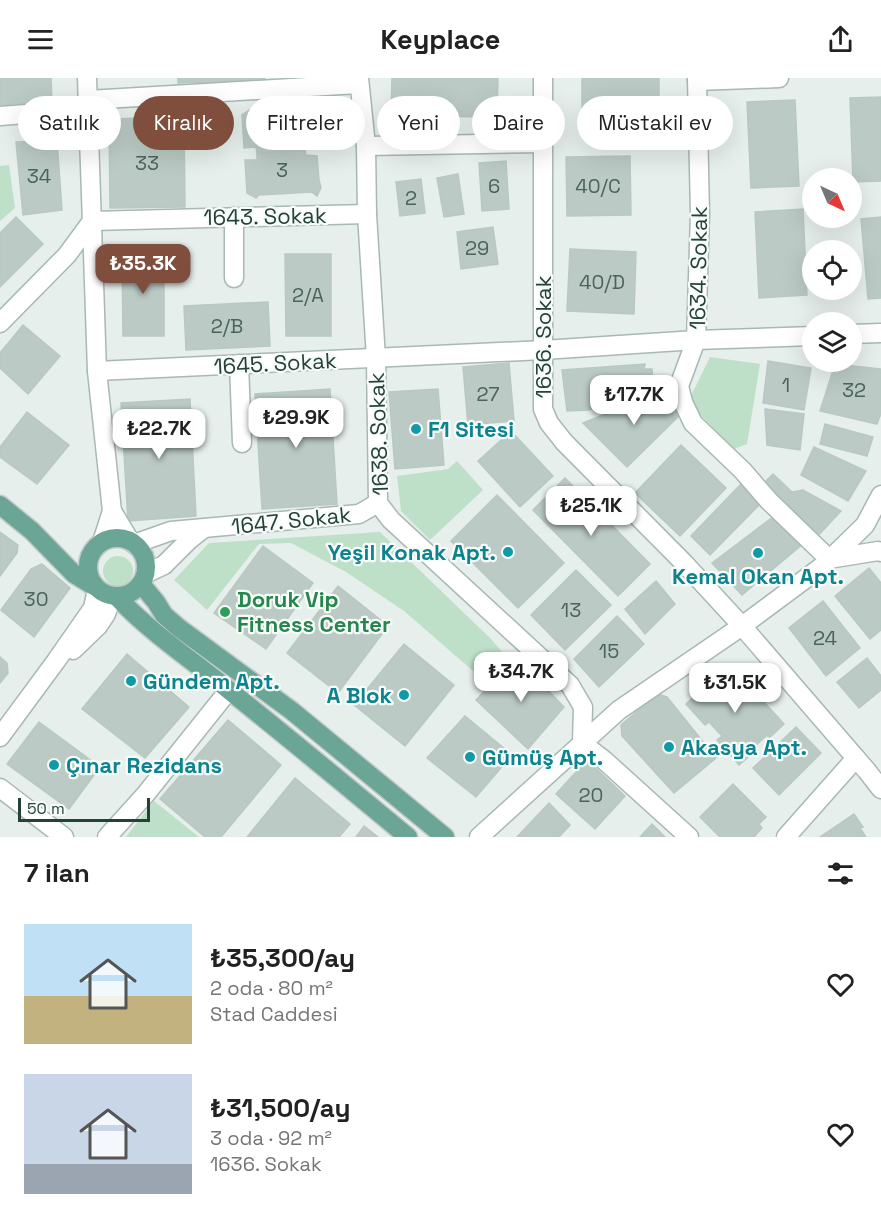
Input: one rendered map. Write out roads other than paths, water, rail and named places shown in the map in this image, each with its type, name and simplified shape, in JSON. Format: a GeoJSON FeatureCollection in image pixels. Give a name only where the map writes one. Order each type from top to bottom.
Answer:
{"type":"FeatureCollection","features":[{"type":"Feature","properties":{"kind":"main road"},"geometry":{"type":"LineString","coordinates":[[0,505],[32,531],[68,554],[76,556],[111,538],[132,542],[144,555],[146,565],[143,579],[135,591],[126,595],[105,592],[88,576],[89,557],[98,546]]}},
{"type":"Feature","properties":{"kind":"main road"},"geometry":{"type":"LineString","coordinates":[[32,531],[74,574],[129,609],[408,837]]}},
{"type":"Feature","properties":{"kind":"main road"},"geometry":{"type":"LineString","coordinates":[[143,579],[164,615],[178,628],[292,711],[445,837]]}},
{"type":"Feature","properties":{"kind":"street"},"geometry":{"type":"LineString","coordinates":[[87,78],[88,96]]}},
{"type":"Feature","properties":{"kind":"street","name":"1636. Sokak"},"geometry":{"type":"LineString","coordinates":[[543,78],[543,96]]}},
{"type":"Feature","properties":{"kind":"street"},"geometry":{"type":"LineString","coordinates":[[697,80],[779,78]]}},
{"type":"Feature","properties":{"kind":"street","name":"1634. Sokak"},"geometry":{"type":"LineString","coordinates":[[697,80],[700,214],[696,340],[679,386],[683,402],[693,423],[743,471],[769,501],[830,559]]}},
{"type":"Feature","properties":{"kind":"street"},"geometry":{"type":"LineString","coordinates":[[121,101],[359,81]]}},
{"type":"Feature","properties":{"kind":"street","name":"1638. Sokak"},"geometry":{"type":"LineString","coordinates":[[359,81],[366,146],[367,214],[376,358],[378,503],[391,520],[570,685],[583,707],[582,743]]}},
{"type":"Feature","properties":{"kind":"street"},"geometry":{"type":"LineString","coordinates":[[0,116],[18,114]]}},
{"type":"Feature","properties":{"kind":"street"},"geometry":{"type":"LineString","coordinates":[[366,146],[472,144]]}},
{"type":"Feature","properties":{"kind":"street"},"geometry":{"type":"LineString","coordinates":[[90,150],[97,371],[112,511],[132,542]]}},
{"type":"Feature","properties":{"kind":"street","name":"1636. Sokak"},"geometry":{"type":"LineString","coordinates":[[543,150],[543,409],[549,423],[564,442],[685,564],[742,626],[881,789]]}},
{"type":"Feature","properties":{"kind":"street","name":"1643. Sokak"},"geometry":{"type":"LineString","coordinates":[[92,221],[367,214]]}},
{"type":"Feature","properties":{"kind":"street"},"geometry":{"type":"LineString","coordinates":[[234,217],[234,278]]}},
{"type":"Feature","properties":{"kind":"street"},"geometry":{"type":"LineString","coordinates":[[0,322],[67,255],[92,221]]}},
{"type":"Feature","properties":{"kind":"street"},"geometry":{"type":"LineString","coordinates":[[862,334],[881,333]]}},
{"type":"Feature","properties":{"kind":"street","name":"1645. Sokak"},"geometry":{"type":"LineString","coordinates":[[97,371],[802,336]]}},
{"type":"Feature","properties":{"kind":"street"},"geometry":{"type":"LineString","coordinates":[[239,364],[242,443]]}},
{"type":"Feature","properties":{"kind":"street"},"geometry":{"type":"LineString","coordinates":[[479,837],[619,710],[742,626],[830,559],[866,525],[881,495]]}},
{"type":"Feature","properties":{"kind":"street","name":"1647. Sokak"},"geometry":{"type":"LineString","coordinates":[[132,542],[171,531],[359,514],[378,503]]}},
{"type":"Feature","properties":{"kind":"street"},"geometry":{"type":"LineString","coordinates":[[98,546],[112,511]]}},
{"type":"Feature","properties":{"kind":"street"},"geometry":{"type":"LineString","coordinates":[[143,579],[164,565],[203,529]]}},
{"type":"Feature","properties":{"kind":"street"},"geometry":{"type":"LineString","coordinates":[[830,559],[881,552]]}},
{"type":"Feature","properties":{"kind":"street"},"geometry":{"type":"LineString","coordinates":[[0,737],[105,592]]}},
{"type":"Feature","properties":{"kind":"street"},"geometry":{"type":"LineString","coordinates":[[106,837],[145,795],[229,690]]}},
{"type":"Feature","properties":{"kind":"street"},"geometry":{"type":"LineString","coordinates":[[582,743],[689,837]]}},
{"type":"Feature","properties":{"kind":"street"},"geometry":{"type":"LineString","coordinates":[[786,837],[856,758]]}},
{"type":"Feature","properties":{"kind":"street"},"geometry":{"type":"LineString","coordinates":[[0,788],[64,837]]}},
{"type":"Feature","properties":{"kind":"place","name":"F1 Sitesi"},"geometry":{"type":"Point","coordinates":[416,429]}},
{"type":"Feature","properties":{"kind":"place","name":"Yeşil Konak Apt."},"geometry":{"type":"Point","coordinates":[508,552]}},
{"type":"Feature","properties":{"kind":"place","name":"Kemal Okan Apt."},"geometry":{"type":"Point","coordinates":[758,553]}},
{"type":"Feature","properties":{"kind":"place","name":"Doruk Vip Fitness Center"},"geometry":{"type":"Point","coordinates":[225,612]}},
{"type":"Feature","properties":{"kind":"place","name":"Gündem Apt."},"geometry":{"type":"Point","coordinates":[131,681]}},
{"type":"Feature","properties":{"kind":"place","name":"A Blok"},"geometry":{"type":"Point","coordinates":[404,695]}},
{"type":"Feature","properties":{"kind":"place","name":"Akasya Apt."},"geometry":{"type":"Point","coordinates":[669,747]}},
{"type":"Feature","properties":{"kind":"place","name":"Gümüş Apt."},"geometry":{"type":"Point","coordinates":[470,757]}},
{"type":"Feature","properties":{"kind":"place","name":"Çınar Rezidans"},"geometry":{"type":"Point","coordinates":[54,765]}}]}
